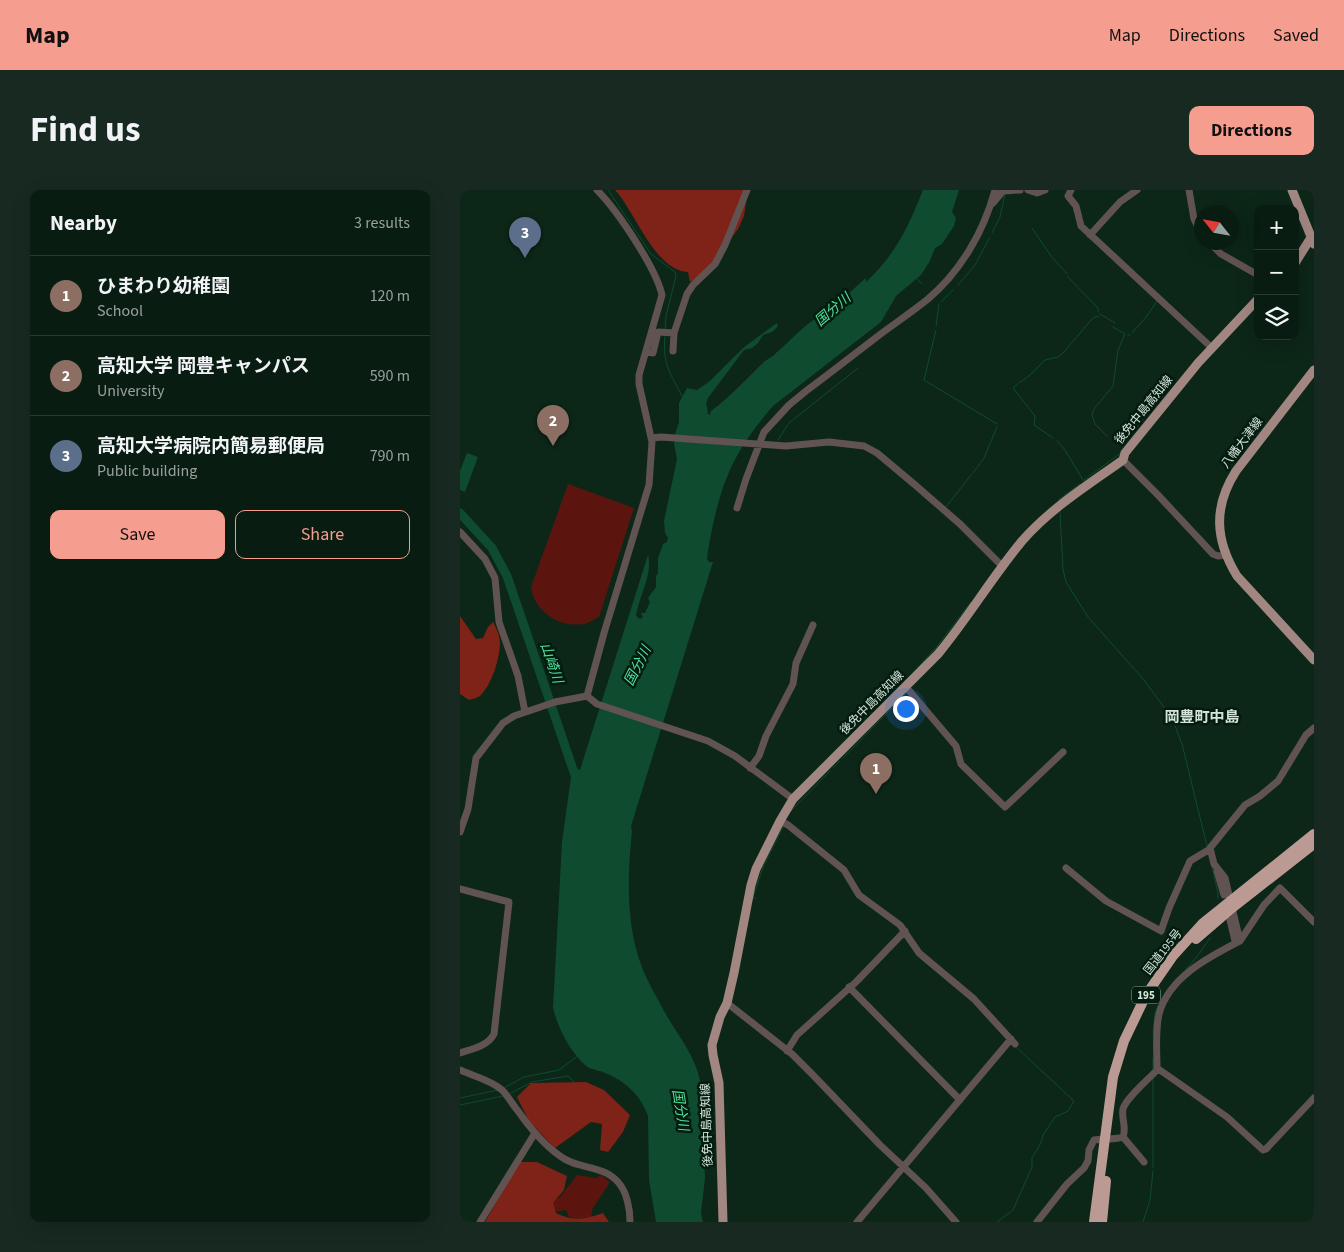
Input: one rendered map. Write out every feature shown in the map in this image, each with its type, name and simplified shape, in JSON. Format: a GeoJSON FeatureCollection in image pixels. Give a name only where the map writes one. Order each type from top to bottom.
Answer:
{"type":"FeatureCollection","features":[{"type":"Feature","properties":{"kind":"highway","name":"国道195号"},"geometry":{"type":"LineString","coordinates":[[1102,1222],[1113,1076],[1132,1020],[1172,956],[1202,924],[1314,834]]}},
{"type":"Feature","properties":{"kind":"highway","name":"国道195号"},"geometry":{"type":"LineString","coordinates":[[1229,901],[1314,844]]}},
{"type":"Feature","properties":{"kind":"highway","name":"国道195号"},"geometry":{"type":"LineString","coordinates":[[1094,1222],[1107,1138]]}},
{"type":"Feature","properties":{"kind":"main road"},"geometry":{"type":"LineString","coordinates":[[1292,190],[1313,239],[1299,258]]}},
{"type":"Feature","properties":{"kind":"main road","name":"後免中島高知線"},"geometry":{"type":"LineString","coordinates":[[723,1222],[719,1083],[712,1050],[720,1017],[727,1003],[751,885],[756,869],[780,821],[793,799],[932,660],[959,628],[1021,543],[1063,503],[1123,460],[1126,451],[1212,348],[1254,304]]}},
{"type":"Feature","properties":{"kind":"main road","name":"八幡大津線"},"geometry":{"type":"LineString","coordinates":[[1314,370],[1252,448],[1228,483],[1219,513],[1219,530],[1226,554],[1237,576],[1314,660]]}},
{"type":"Feature","properties":{"kind":"street"},"geometry":{"type":"LineString","coordinates":[[590,699],[604,633],[649,485],[652,460],[651,438],[639,384],[639,375],[662,295],[660,284],[638,246],[611,205],[598,190]]}},
{"type":"Feature","properties":{"kind":"street"},"geometry":{"type":"LineString","coordinates":[[673,351],[672,333],[687,294],[693,285],[715,264],[725,245],[747,190]]}},
{"type":"Feature","properties":{"kind":"street"},"geometry":{"type":"LineString","coordinates":[[738,508],[746,479],[764,432],[789,406],[923,302],[945,282],[961,262],[979,233],[991,206],[995,190]]}},
{"type":"Feature","properties":{"kind":"street"},"geometry":{"type":"LineString","coordinates":[[991,206],[1003,190],[1020,190]]}},
{"type":"Feature","properties":{"kind":"street"},"geometry":{"type":"LineString","coordinates":[[1028,190],[1037,193],[1046,190]]}},
{"type":"Feature","properties":{"kind":"street"},"geometry":{"type":"LineString","coordinates":[[1071,190],[1068,196],[1076,208],[1080,225],[1212,348]]}},
{"type":"Feature","properties":{"kind":"street"},"geometry":{"type":"LineString","coordinates":[[1090,235],[1120,202],[1137,190]]}},
{"type":"Feature","properties":{"kind":"street"},"geometry":{"type":"LineString","coordinates":[[1189,190],[1194,219]]}},
{"type":"Feature","properties":{"kind":"street"},"geometry":{"type":"LineString","coordinates":[[1217,250],[1254,274]]}},
{"type":"Feature","properties":{"kind":"street"},"geometry":{"type":"LineString","coordinates":[[647,352],[653,353],[658,332],[672,333]]}},
{"type":"Feature","properties":{"kind":"street"},"geometry":{"type":"LineString","coordinates":[[651,438],[661,437],[792,446],[834,443],[857,444],[872,450],[960,524],[1003,567]]}},
{"type":"Feature","properties":{"kind":"street"},"geometry":{"type":"LineString","coordinates":[[1123,460],[1213,554],[1218,556],[1226,554]]}},
{"type":"Feature","properties":{"kind":"street"},"geometry":{"type":"LineString","coordinates":[[460,532],[485,559],[495,578],[499,622],[518,676],[526,712]]}},
{"type":"Feature","properties":{"kind":"street"},"geometry":{"type":"LineString","coordinates":[[750,768],[759,756],[766,736],[793,684],[796,662],[813,625]]}},
{"type":"Feature","properties":{"kind":"street"},"geometry":{"type":"LineString","coordinates":[[906,686],[956,746],[961,764],[1005,807],[1063,752]]}},
{"type":"Feature","properties":{"kind":"street"},"geometry":{"type":"LineString","coordinates":[[460,832],[468,809],[476,758],[502,723],[514,716],[555,702],[590,699],[708,741],[793,799]]}},
{"type":"Feature","properties":{"kind":"street"},"geometry":{"type":"LineString","coordinates":[[1066,868],[1106,901],[1161,932],[1169,908],[1190,861],[1209,850],[1241,809],[1282,777],[1306,735],[1314,728]]}},
{"type":"Feature","properties":{"kind":"street"},"geometry":{"type":"LineString","coordinates":[[780,821],[788,825],[844,870],[859,895],[900,925],[919,953],[974,999],[1013,1042],[960,1100],[856,1222]]}},
{"type":"Feature","properties":{"kind":"street"},"geometry":{"type":"LineString","coordinates":[[1209,850],[1214,864],[1225,878],[1237,942]]}},
{"type":"Feature","properties":{"kind":"street"},"geometry":{"type":"LineString","coordinates":[[1126,1127],[1122,1118],[1125,1105],[1155,1072],[1157,1026],[1161,1010],[1169,994],[1193,968],[1237,942],[1264,905],[1280,888],[1314,922]]}},
{"type":"Feature","properties":{"kind":"street"},"geometry":{"type":"LineString","coordinates":[[460,889],[510,902],[494,1034],[492,1039],[487,1042],[460,1053]]}},
{"type":"Feature","properties":{"kind":"street"},"geometry":{"type":"LineString","coordinates":[[1230,920],[1237,942]]}},
{"type":"Feature","properties":{"kind":"street"},"geometry":{"type":"LineString","coordinates":[[788,1051],[798,1035],[856,982],[905,931]]}},
{"type":"Feature","properties":{"kind":"street"},"geometry":{"type":"LineString","coordinates":[[849,987],[960,1100]]}},
{"type":"Feature","properties":{"kind":"street"},"geometry":{"type":"LineString","coordinates":[[727,1003],[788,1051],[956,1222]]}},
{"type":"Feature","properties":{"kind":"street"},"geometry":{"type":"LineString","coordinates":[[460,1070],[503,1092],[535,1133],[561,1157],[573,1164],[602,1171],[616,1180],[626,1197],[630,1212],[630,1222]]}},
{"type":"Feature","properties":{"kind":"street"},"geometry":{"type":"LineString","coordinates":[[1155,1072],[1226,1117],[1263,1150],[1314,1098]]}},
{"type":"Feature","properties":{"kind":"street"},"geometry":{"type":"LineString","coordinates":[[1037,1222],[1067,1184],[1084,1168],[1094,1140],[1117,1139],[1123,1136],[1126,1127],[1132,1120]]}},
{"type":"Feature","properties":{"kind":"street"},"geometry":{"type":"LineString","coordinates":[[480,1222],[535,1133]]}},
{"type":"Feature","properties":{"kind":"street"},"geometry":{"type":"LineString","coordinates":[[1123,1136],[1144,1162]]}},
{"type":"Feature","properties":{"kind":"shaded area"},"geometry":{"type":"Polygon","coordinates":[[[615,190],[748,190],[744,216],[738,229],[705,273],[690,282],[688,272],[676,269],[665,262],[656,251],[615,190]]]}},
{"type":"Feature","properties":{"kind":"shaded area"},"geometry":{"type":"Polygon","coordinates":[[[568,484],[634,508],[599,617],[588,623],[575,625],[557,621],[543,611],[533,596],[531,587],[568,484]]]}},
{"type":"Feature","properties":{"kind":"shaded area"},"geometry":{"type":"Polygon","coordinates":[[[460,616],[476,639],[483,638],[488,627],[493,622],[500,641],[496,665],[488,685],[480,696],[469,700],[460,694],[460,616]]]}},
{"type":"Feature","properties":{"kind":"shaded area"},"geometry":{"type":"Polygon","coordinates":[[[586,1082],[604,1090],[630,1115],[623,1132],[608,1152],[600,1150],[602,1124],[591,1122],[555,1148],[529,1121],[517,1097],[531,1083],[586,1082]]]}},
{"type":"Feature","properties":{"kind":"shaded area"},"geometry":{"type":"Polygon","coordinates":[[[519,1162],[537,1162],[567,1176],[564,1190],[553,1203],[556,1213],[569,1218],[580,1219],[603,1213],[609,1222],[485,1222],[519,1162]]]}},
{"type":"Feature","properties":{"kind":"shaded area"},"geometry":{"type":"Polygon","coordinates":[[[577,1175],[596,1178],[601,1175],[610,1182],[593,1208],[591,1217],[579,1219],[569,1217],[566,1210],[547,1213],[546,1207],[561,1196],[577,1175]]]}},
{"type":"Feature","properties":{"kind":"water","name":"国分川"},"geometry":{"type":"Polygon","coordinates":[[[923,190],[959,190],[952,212],[956,218],[954,226],[942,244],[935,248],[930,261],[921,275],[896,296],[881,322],[773,406],[747,440],[731,467],[720,495],[710,539],[707,559],[709,562],[713,562],[631,826],[629,888],[635,945],[648,981],[696,1066],[701,1086],[705,1178],[701,1213],[703,1222],[656,1222],[649,1180],[648,1116],[645,1108],[625,1084],[603,1072],[589,1068],[579,1059],[565,1038],[553,1008],[562,842],[571,777],[577,769],[580,770],[648,555],[649,570],[636,616],[640,619],[643,617],[641,613],[645,613],[650,602],[648,598],[656,587],[658,558],[663,544],[667,542],[668,538],[665,533],[664,521],[677,459],[674,444],[679,422],[679,403],[687,388],[697,390],[710,381],[743,348],[777,323],[778,326],[772,332],[763,335],[752,348],[744,350],[708,398],[706,404],[708,414],[710,415],[711,411],[805,326],[825,314],[866,278],[866,282],[876,272],[900,239],[923,190]]]}},
{"type":"Feature","properties":{"kind":"water"},"geometry":{"type":"Polygon","coordinates":[[[467,453],[478,457],[465,492],[460,490],[460,471],[467,453]]]}},
{"type":"Feature","properties":{"kind":"waterway"},"geometry":{"type":"LineString","coordinates":[[608,190],[651,254],[675,272],[676,276],[666,316],[665,330]]}},
{"type":"Feature","properties":{"kind":"waterway"},"geometry":{"type":"LineString","coordinates":[[992,233],[1000,217],[1005,194]]}},
{"type":"Feature","properties":{"kind":"waterway"},"geometry":{"type":"LineString","coordinates":[[1032,228],[1051,256],[1067,274]]}},
{"type":"Feature","properties":{"kind":"waterway"},"geometry":{"type":"LineString","coordinates":[[958,285],[975,265],[990,237]]}},
{"type":"Feature","properties":{"kind":"waterway"},"geometry":{"type":"LineString","coordinates":[[1067,276],[1098,308],[1098,312]]}},
{"type":"Feature","properties":{"kind":"waterway"},"geometry":{"type":"LineString","coordinates":[[917,279],[922,284]]}},
{"type":"Feature","properties":{"kind":"waterway"},"geometry":{"type":"LineString","coordinates":[[941,302],[953,290]]}},
{"type":"Feature","properties":{"kind":"waterway"},"geometry":{"type":"LineString","coordinates":[[1132,333],[1157,301]]}},
{"type":"Feature","properties":{"kind":"waterway"},"geometry":{"type":"LineString","coordinates":[[936,326],[939,304]]}},
{"type":"Feature","properties":{"kind":"waterway"},"geometry":{"type":"LineString","coordinates":[[1100,314],[1115,323]]}},
{"type":"Feature","properties":{"kind":"waterway"},"geometry":{"type":"LineString","coordinates":[[1019,383],[1045,360],[1058,357],[1063,353],[1092,319],[1097,316],[1099,317]]}},
{"type":"Feature","properties":{"kind":"waterway"},"geometry":{"type":"LineString","coordinates":[[1107,436],[1095,424],[1092,415],[1094,409],[1113,386],[1118,350],[1125,334],[1113,327]]}},
{"type":"Feature","properties":{"kind":"waterway"},"geometry":{"type":"LineString","coordinates":[[936,330],[924,380],[997,424]]}},
{"type":"Feature","properties":{"kind":"waterway"},"geometry":{"type":"LineString","coordinates":[[665,336],[666,362],[683,398]]}},
{"type":"Feature","properties":{"kind":"waterway"},"geometry":{"type":"LineString","coordinates":[[778,440],[789,423],[858,368]]}},
{"type":"Feature","properties":{"kind":"waterway"},"geometry":{"type":"LineString","coordinates":[[1017,384],[1013,388],[1035,416],[1034,425],[1053,438]]}},
{"type":"Feature","properties":{"kind":"waterway"},"geometry":{"type":"LineString","coordinates":[[973,473],[984,458],[997,427]]}},
{"type":"Feature","properties":{"kind":"waterway"},"geometry":{"type":"LineString","coordinates":[[1057,441],[1065,450],[1083,480]]}},
{"type":"Feature","properties":{"kind":"waterway"},"geometry":{"type":"LineString","coordinates":[[1083,481],[1122,452]]}},
{"type":"Feature","properties":{"kind":"waterway"},"geometry":{"type":"LineString","coordinates":[[945,508],[971,475]]}},
{"type":"Feature","properties":{"kind":"waterway"},"geometry":{"type":"LineString","coordinates":[[1058,500],[1080,484]]}},
{"type":"Feature","properties":{"kind":"waterway"},"geometry":{"type":"LineString","coordinates":[[1060,512],[1063,569],[1066,582],[1088,617],[1144,680],[1172,718],[1182,744],[1207,846]]}},
{"type":"Feature","properties":{"kind":"waterway","name":"山崎川"},"geometry":{"type":"LineString","coordinates":[[460,513],[492,548],[507,576],[578,784]]}},
{"type":"Feature","properties":{"kind":"waterway"},"geometry":{"type":"LineString","coordinates":[[915,671],[939,644],[971,602]]}},
{"type":"Feature","properties":{"kind":"waterway"},"geometry":{"type":"LineString","coordinates":[[895,705],[907,693]]}},
{"type":"Feature","properties":{"kind":"waterway"},"geometry":{"type":"LineString","coordinates":[[843,758],[892,708]]}},
{"type":"Feature","properties":{"kind":"waterway"},"geometry":{"type":"LineString","coordinates":[[833,768],[840,761]]}},
{"type":"Feature","properties":{"kind":"waterway"},"geometry":{"type":"LineString","coordinates":[[790,812],[830,771]]}},
{"type":"Feature","properties":{"kind":"waterway"},"geometry":{"type":"LineString","coordinates":[[756,899],[753,897],[763,867],[783,827]]}},
{"type":"Feature","properties":{"kind":"waterway"},"geometry":{"type":"LineString","coordinates":[[1212,867],[1218,899]]}},
{"type":"Feature","properties":{"kind":"waterway"},"geometry":{"type":"LineString","coordinates":[[1183,973],[1210,938]]}},
{"type":"Feature","properties":{"kind":"waterway"},"geometry":{"type":"LineString","coordinates":[[1153,1034],[1155,1013],[1158,1006]]}},
{"type":"Feature","properties":{"kind":"waterway"},"geometry":{"type":"LineString","coordinates":[[997,1222],[1013,1210],[1032,1167],[1032,1158],[1041,1143],[1043,1135],[1055,1117],[1068,1111],[1074,1101],[1016,1047]]}},
{"type":"Feature","properties":{"kind":"waterway"},"geometry":{"type":"LineString","coordinates":[[504,1088],[524,1077],[559,1070],[579,1055]]}},
{"type":"Feature","properties":{"kind":"waterway"},"geometry":{"type":"LineString","coordinates":[[1153,1058],[1153,1069]]}},
{"type":"Feature","properties":{"kind":"waterway"},"geometry":{"type":"LineString","coordinates":[[509,1094],[532,1082],[568,1076],[574,1082]]}},
{"type":"Feature","properties":{"kind":"waterway"},"geometry":{"type":"LineString","coordinates":[[1153,1078],[1153,1168]]}},
{"type":"Feature","properties":{"kind":"waterway"},"geometry":{"type":"LineString","coordinates":[[460,1098],[498,1090]]}},
{"type":"Feature","properties":{"kind":"waterway"},"geometry":{"type":"LineString","coordinates":[[460,1105],[503,1096]]}},
{"type":"Feature","properties":{"kind":"waterway"},"geometry":{"type":"LineString","coordinates":[[1143,1222],[1150,1200],[1153,1171]]}},
{"type":"Feature","properties":{"kind":"place","name":"高知大学病院内簡易郵便局"},"geometry":{"type":"Point","coordinates":[525,258]}},
{"type":"Feature","properties":{"kind":"place","name":"高知大学 岡豊キャンパス"},"geometry":{"type":"Point","coordinates":[553,446]}},
{"type":"Feature","properties":{"kind":"place","name":"ひまわり幼稚園"},"geometry":{"type":"Point","coordinates":[876,794]}},
{"type":"Feature","properties":{"kind":"district","name":"岡豊町中島"},"geometry":{"type":"Point","coordinates":[1202,717]}}]}
